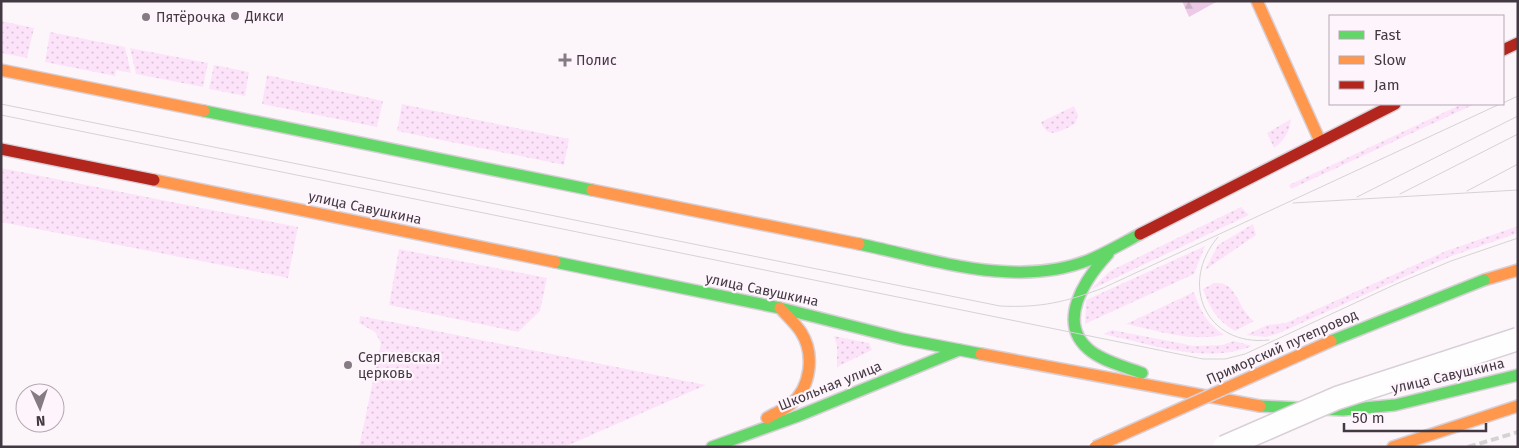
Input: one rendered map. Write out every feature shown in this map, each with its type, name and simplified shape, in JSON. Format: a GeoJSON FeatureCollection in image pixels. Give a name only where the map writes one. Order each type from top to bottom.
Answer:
{"type":"FeatureCollection","features":[{"type":"Feature","properties":{"kind":"main road"},"geometry":{"type":"LineString","coordinates":[[1257,1],[1320,141]]}},
{"type":"Feature","properties":{"kind":"main road"},"geometry":{"type":"LineString","coordinates":[[1504,50],[1518,43]]}},
{"type":"Feature","properties":{"kind":"main road"},"geometry":{"type":"LineString","coordinates":[[1,70],[994,272],[1024,275],[1055,272],[1112,249],[1393,105]]}},
{"type":"Feature","properties":{"kind":"main road","name":"улица Савушкина"},"geometry":{"type":"LineString","coordinates":[[1,149],[780,308],[903,339],[1206,398],[1273,408],[1343,410],[1395,405],[1518,375]]}},
{"type":"Feature","properties":{"kind":"main road"},"geometry":{"type":"LineString","coordinates":[[1112,249],[1091,272],[1076,298],[1075,322],[1077,334],[1084,345],[1097,355],[1206,398]]}},
{"type":"Feature","properties":{"kind":"main road","name":"Приморский путепровод"},"geometry":{"type":"LineString","coordinates":[[1095,447],[1311,349],[1484,280],[1518,270]]}},
{"type":"Feature","properties":{"kind":"main road"},"geometry":{"type":"LineString","coordinates":[[737,436],[791,404],[804,388],[810,371],[809,351],[803,334],[780,308]]}},
{"type":"Feature","properties":{"kind":"main road","name":"Школьная улица"},"geometry":{"type":"LineString","coordinates":[[712,447],[737,436],[798,416],[959,350]]}},
{"type":"Feature","properties":{"kind":"main road"},"geometry":{"type":"LineString","coordinates":[[1393,447],[1518,406]]}},
{"type":"Feature","properties":{"kind":"street"},"geometry":{"type":"LineString","coordinates":[[1224,447],[1337,398],[1518,339]]}},
{"type":"Feature","properties":{"kind":"shaded area"},"geometry":{"type":"Polygon","coordinates":[[[1,21],[34,28],[27,58],[1,53],[1,21]]]}},
{"type":"Feature","properties":{"kind":"shaded area"},"geometry":{"type":"Polygon","coordinates":[[[50,32],[125,47],[131,73],[116,70],[115,76],[45,62],[50,32]]]}},
{"type":"Feature","properties":{"kind":"shaded area"},"geometry":{"type":"Polygon","coordinates":[[[130,48],[208,63],[203,87],[136,74],[130,48]]]}},
{"type":"Feature","properties":{"kind":"shaded area"},"geometry":{"type":"Polygon","coordinates":[[[214,65],[249,72],[245,96],[209,89],[214,65]]]}},
{"type":"Feature","properties":{"kind":"shaded area"},"geometry":{"type":"Polygon","coordinates":[[[267,75],[383,101],[377,127],[262,104],[267,75]]]}},
{"type":"Feature","properties":{"kind":"shaded area"},"geometry":{"type":"Polygon","coordinates":[[[402,104],[569,139],[564,165],[397,131],[402,104]]]}},
{"type":"Feature","properties":{"kind":"shaded area"},"geometry":{"type":"Polygon","coordinates":[[[1460,105],[1473,105],[1291,189],[1289,185],[1460,105]]]}},
{"type":"Feature","properties":{"kind":"shaded area"},"geometry":{"type":"Polygon","coordinates":[[[1074,106],[1078,115],[1075,124],[1051,133],[1044,128],[1041,122],[1074,106]]]}},
{"type":"Feature","properties":{"kind":"shaded area"},"geometry":{"type":"Polygon","coordinates":[[[1291,119],[1286,136],[1274,148],[1267,133],[1291,119]]]}},
{"type":"Feature","properties":{"kind":"shaded area"},"geometry":{"type":"Polygon","coordinates":[[[1,168],[298,227],[288,278],[1,222],[1,168]]]}},
{"type":"Feature","properties":{"kind":"shaded area"},"geometry":{"type":"Polygon","coordinates":[[[1241,207],[1249,215],[1090,290],[1110,271],[1241,207]]]}},
{"type":"Feature","properties":{"kind":"shaded area"},"geometry":{"type":"Polygon","coordinates":[[[1253,224],[1256,235],[1205,270],[1218,245],[1253,224]]]}},
{"type":"Feature","properties":{"kind":"shaded area"},"geometry":{"type":"Polygon","coordinates":[[[1518,226],[1518,233],[1449,257],[1277,334],[1265,337],[1246,335],[1267,325],[1286,323],[1446,251],[1518,226]]]}},
{"type":"Feature","properties":{"kind":"shaded area"},"geometry":{"type":"Polygon","coordinates":[[[1205,246],[1194,274],[1085,324],[1086,300],[1205,246]]]}},
{"type":"Feature","properties":{"kind":"shaded area"},"geometry":{"type":"Polygon","coordinates":[[[399,249],[547,278],[540,311],[518,332],[389,305],[399,249]]]}},
{"type":"Feature","properties":{"kind":"shaded area"},"geometry":{"type":"Polygon","coordinates":[[[1214,283],[1222,283],[1228,286],[1254,321],[1235,331],[1223,323],[1211,308],[1203,289],[1214,283]]]}},
{"type":"Feature","properties":{"kind":"shaded area"},"geometry":{"type":"Polygon","coordinates":[[[1194,292],[1205,316],[1224,335],[1212,337],[1187,336],[1126,324],[1194,292]]]}},
{"type":"Feature","properties":{"kind":"shaded area"},"geometry":{"type":"Polygon","coordinates":[[[360,316],[706,385],[564,447],[359,447],[381,343],[375,332],[359,323],[360,316]]]}},
{"type":"Feature","properties":{"kind":"shaded area"},"geometry":{"type":"Polygon","coordinates":[[[1112,330],[1194,346],[1222,345],[1234,341],[1252,346],[1216,354],[1178,351],[1103,334],[1112,330]]]}},
{"type":"Feature","properties":{"kind":"shaded area"},"geometry":{"type":"Polygon","coordinates":[[[834,336],[869,343],[872,350],[837,367],[837,346],[834,336]]]}},
{"type":"Feature","properties":{"kind":"green space"},"geometry":{"type":"Polygon","coordinates":[[[1182,1],[1218,1],[1189,17],[1182,1]]]}},
{"type":"Feature","properties":{"kind":"tram line"},"geometry":{"type":"LineString","coordinates":[[1504,103],[1518,96]]}},
{"type":"Feature","properties":{"kind":"tram line"},"geometry":{"type":"LineString","coordinates":[[1,104],[1000,306],[1028,306],[1053,303],[1103,288],[1498,105]]}},
{"type":"Feature","properties":{"kind":"tram line"},"geometry":{"type":"LineString","coordinates":[[1,115],[1203,359],[1225,359],[1245,354],[1396,284],[1451,261],[1518,238]]}},
{"type":"Feature","properties":{"kind":"tram line"},"geometry":{"type":"LineString","coordinates":[[1357,197],[1518,116]]}},
{"type":"Feature","properties":{"kind":"tram line"},"geometry":{"type":"LineString","coordinates":[[1400,194],[1518,134]]}},
{"type":"Feature","properties":{"kind":"tram line"},"geometry":{"type":"LineString","coordinates":[[1467,191],[1518,164]]}},
{"type":"Feature","properties":{"kind":"tram line"},"geometry":{"type":"LineString","coordinates":[[1293,203],[1518,190]]}},
{"type":"Feature","properties":{"kind":"tram line"},"geometry":{"type":"LineString","coordinates":[[1218,237],[1206,255],[1200,274],[1200,292],[1205,309],[1215,323],[1229,333],[1247,340],[1269,340]]}},
{"type":"Feature","properties":{"kind":"railway"},"geometry":{"type":"LineString","coordinates":[[1468,447],[1518,432]]}},
{"type":"Feature","properties":{"kind":"traffic: fast"},"geometry":{"type":"LineString","coordinates":[[204,111],[592,190]]}},
{"type":"Feature","properties":{"kind":"traffic: fast"},"geometry":{"type":"LineString","coordinates":[[859,244],[974,268],[1003,272],[1033,272],[1061,268],[1089,260],[1140,234]]}},
{"type":"Feature","properties":{"kind":"traffic: fast"},"geometry":{"type":"LineString","coordinates":[[1108,254],[1090,276],[1077,302],[1074,315],[1075,328],[1081,341],[1097,356],[1142,373]]}},
{"type":"Feature","properties":{"kind":"traffic: fast"},"geometry":{"type":"LineString","coordinates":[[555,262],[780,308],[903,339],[981,354]]}},
{"type":"Feature","properties":{"kind":"traffic: fast"},"geometry":{"type":"LineString","coordinates":[[1331,341],[1484,280]]}},
{"type":"Feature","properties":{"kind":"traffic: fast"},"geometry":{"type":"LineString","coordinates":[[712,447],[798,416],[959,350]]}},
{"type":"Feature","properties":{"kind":"traffic: fast"},"geometry":{"type":"LineString","coordinates":[[1260,406],[1343,410],[1395,405],[1518,375]]}},
{"type":"Feature","properties":{"kind":"traffic: slow"},"geometry":{"type":"LineString","coordinates":[[1257,1],[1320,141]]}},
{"type":"Feature","properties":{"kind":"traffic: slow"},"geometry":{"type":"LineString","coordinates":[[1,70],[204,111]]}},
{"type":"Feature","properties":{"kind":"traffic: slow"},"geometry":{"type":"LineString","coordinates":[[154,180],[555,262]]}},
{"type":"Feature","properties":{"kind":"traffic: slow"},"geometry":{"type":"LineString","coordinates":[[592,190],[859,244]]}},
{"type":"Feature","properties":{"kind":"traffic: slow"},"geometry":{"type":"LineString","coordinates":[[1484,280],[1518,270]]}},
{"type":"Feature","properties":{"kind":"traffic: slow"},"geometry":{"type":"LineString","coordinates":[[767,418],[788,406],[798,397],[807,380],[809,370],[808,350],[801,332],[780,308]]}},
{"type":"Feature","properties":{"kind":"traffic: slow"},"geometry":{"type":"LineString","coordinates":[[1095,447],[1331,341]]}},
{"type":"Feature","properties":{"kind":"traffic: slow"},"geometry":{"type":"LineString","coordinates":[[981,354],[1260,406]]}},
{"type":"Feature","properties":{"kind":"traffic: slow"},"geometry":{"type":"LineString","coordinates":[[1393,447],[1518,406]]}},
{"type":"Feature","properties":{"kind":"traffic: jam"},"geometry":{"type":"LineString","coordinates":[[1504,50],[1518,43]]}},
{"type":"Feature","properties":{"kind":"traffic: jam"},"geometry":{"type":"LineString","coordinates":[[1140,234],[1393,105]]}},
{"type":"Feature","properties":{"kind":"traffic: jam"},"geometry":{"type":"LineString","coordinates":[[1,149],[154,180]]}},
{"type":"Feature","properties":{"kind":"place","name":"Дикси"},"geometry":{"type":"Point","coordinates":[235,16]}},
{"type":"Feature","properties":{"kind":"place","name":"Пятёрочка"},"geometry":{"type":"Point","coordinates":[146,17]}},
{"type":"Feature","properties":{"kind":"place","name":"Полис"},"geometry":{"type":"Point","coordinates":[565,60]}},
{"type":"Feature","properties":{"kind":"place","name":"Сергиевская церковь"},"geometry":{"type":"Point","coordinates":[348,365]}}]}
